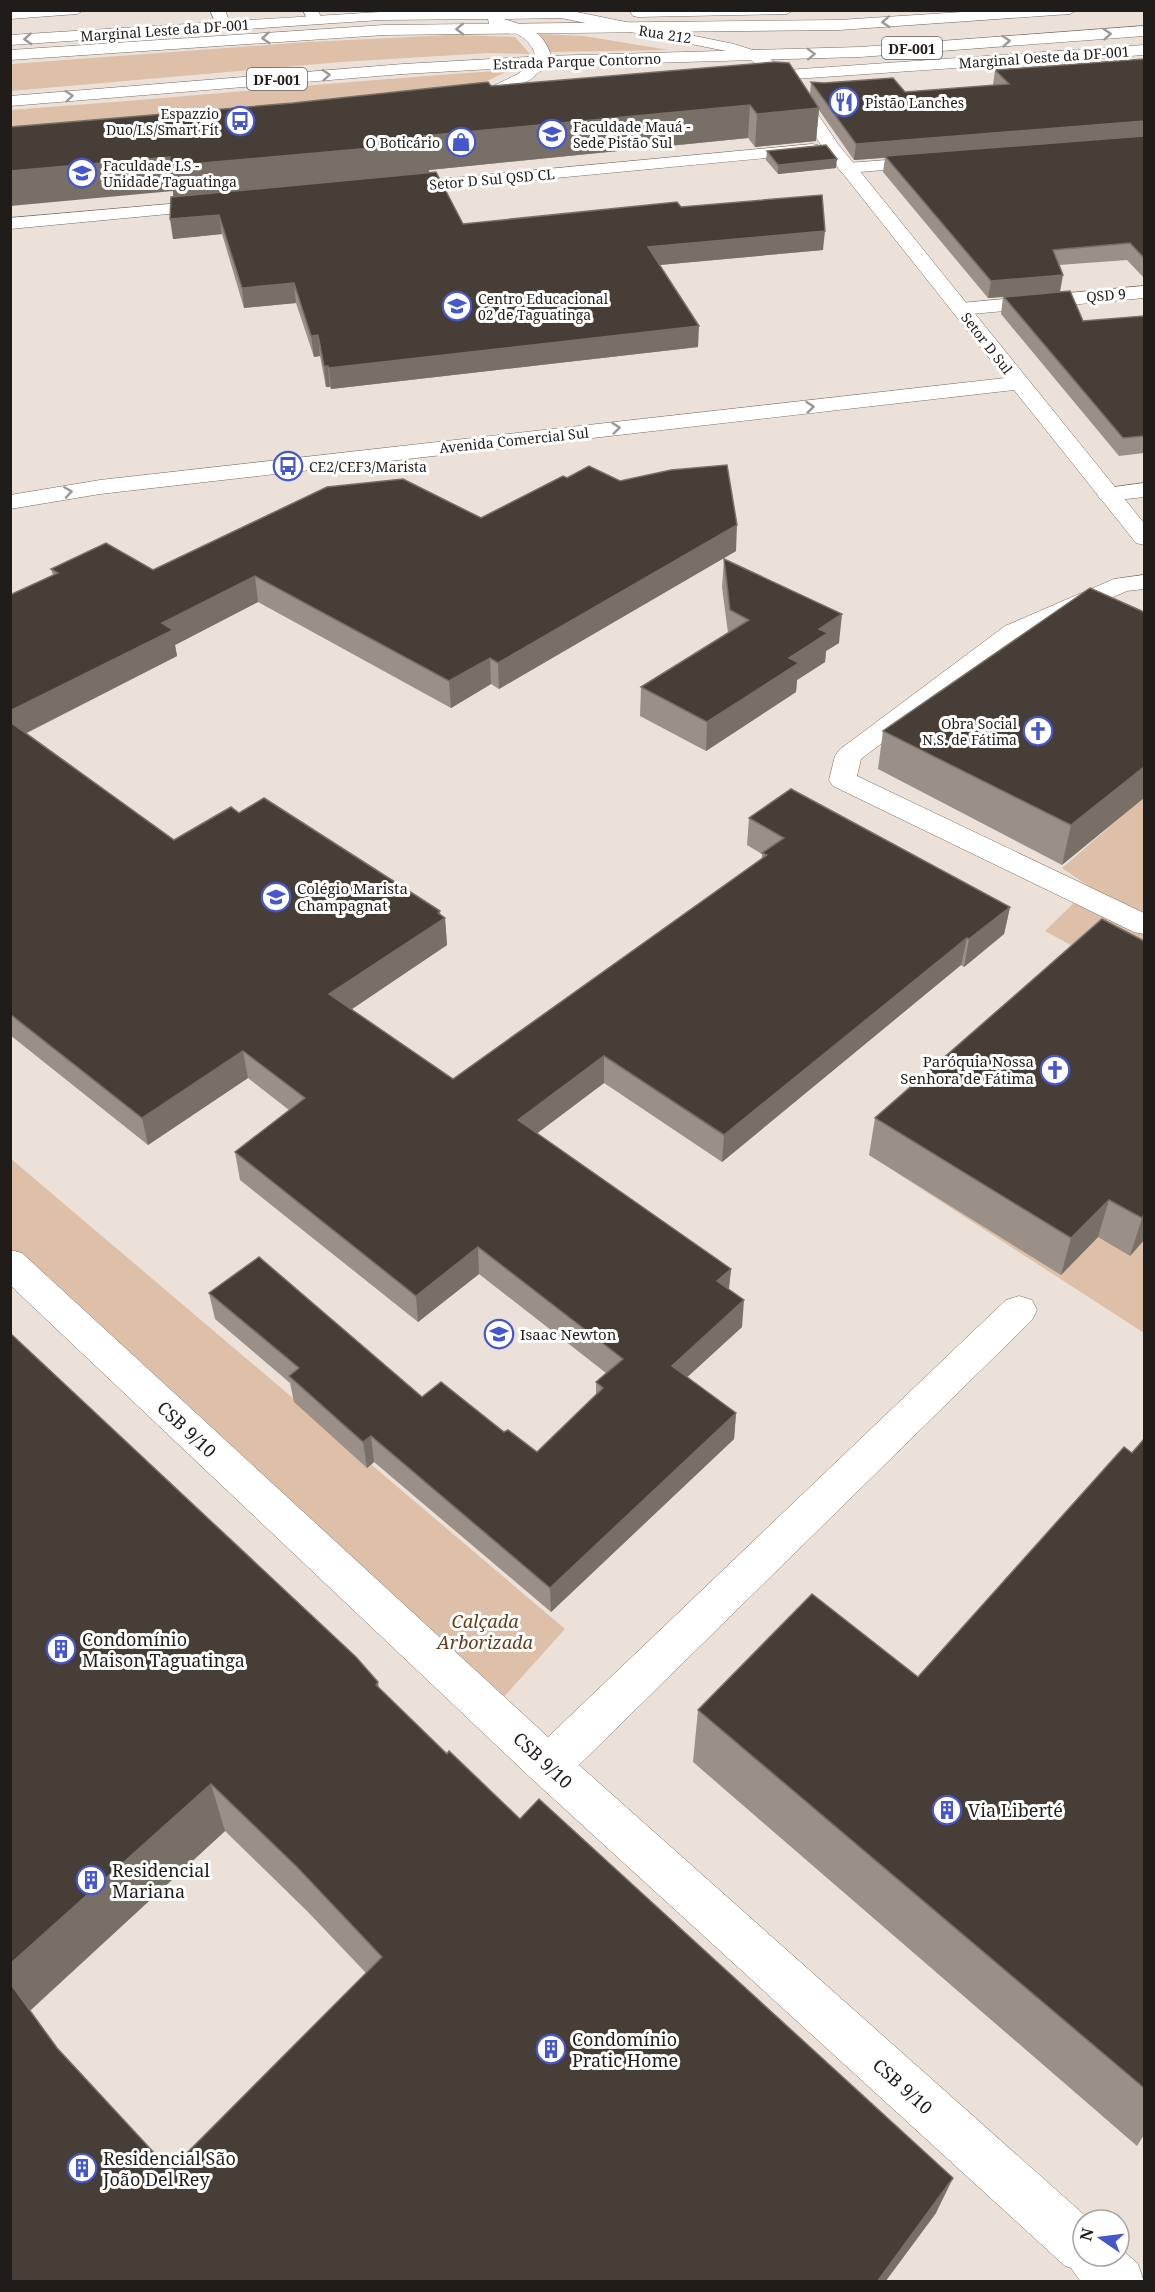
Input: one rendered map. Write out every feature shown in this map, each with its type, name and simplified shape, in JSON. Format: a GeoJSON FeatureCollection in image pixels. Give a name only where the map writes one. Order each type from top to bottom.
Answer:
{"type":"FeatureCollection","features":[{"type":"Feature","properties":{"kind":"main road"},"geometry":{"type":"LineString","coordinates":[[10,15],[77,10]]}},
{"type":"Feature","properties":{"kind":"main road"},"geometry":{"type":"LineString","coordinates":[[217,10],[223,26]]}},
{"type":"Feature","properties":{"kind":"main road"},"geometry":{"type":"LineString","coordinates":[[380,16],[420,10]]}},
{"type":"Feature","properties":{"kind":"main road"},"geometry":{"type":"LineString","coordinates":[[518,98],[467,102],[524,77],[544,61],[544,50],[531,16],[787,10]]}},
{"type":"Feature","properties":{"kind":"main road","name":"DF-001"},"geometry":{"type":"LineString","coordinates":[[10,55],[384,30],[531,16],[582,28],[625,28],[839,25],[1070,10]]}},
{"type":"Feature","properties":{"kind":"main road","name":"Marginal Leste da DF-001"},"geometry":{"type":"LineString","coordinates":[[10,40],[223,26],[312,15],[531,16]]}},
{"type":"Feature","properties":{"kind":"main road","name":"Rua 212"},"geometry":{"type":"LineString","coordinates":[[531,16],[701,40],[753,56],[783,74]]}},
{"type":"Feature","properties":{"kind":"main road","name":"Rua 212"},"geometry":{"type":"LineString","coordinates":[[582,28],[703,49],[723,56],[756,76]]}},
{"type":"Feature","properties":{"kind":"main road","name":"Estrada Parque Contorno"},"geometry":{"type":"LineString","coordinates":[[10,101],[403,69],[544,61],[860,52],[1144,31]]}},
{"type":"Feature","properties":{"kind":"main road","name":"Marginal Oeste da DF-001"},"geometry":{"type":"LineString","coordinates":[[738,78],[1144,50]]}},
{"type":"Feature","properties":{"kind":"main road","name":"Setor D Sul"},"geometry":{"type":"LineString","coordinates":[[783,74],[847,168],[1144,538]]}},
{"type":"Feature","properties":{"kind":"main road","name":"Setor D Sul"},"geometry":{"type":"LineString","coordinates":[[756,76],[831,147]]}},
{"type":"Feature","properties":{"kind":"main road","name":"Setor D Sul QSD CL"},"geometry":{"type":"LineString","coordinates":[[379,190],[831,147]]}},
{"type":"Feature","properties":{"kind":"main road"},"geometry":{"type":"LineString","coordinates":[[847,168],[942,161]]}},
{"type":"Feature","properties":{"kind":"main road"},"geometry":{"type":"LineString","coordinates":[[10,224],[236,203]]}},
{"type":"Feature","properties":{"kind":"main road","name":"QSD 9"},"geometry":{"type":"LineString","coordinates":[[961,309],[1144,292]]}},
{"type":"Feature","properties":{"kind":"main road","name":"Avenida Comercial Sul"},"geometry":{"type":"LineString","coordinates":[[10,502],[100,487],[1019,383]]}},
{"type":"Feature","properties":{"kind":"main road"},"geometry":{"type":"LineString","coordinates":[[1108,494],[1144,490]]}},
{"type":"Feature","properties":{"kind":"main road"},"geometry":{"type":"LineString","coordinates":[[1144,582],[1122,584],[1014,632],[848,756],[843,780],[1144,925]]}},
{"type":"Feature","properties":{"kind":"main road","name":"CSB 9/10"},"geometry":{"type":"LineString","coordinates":[[10,1263],[548,1766],[1071,2237]]}},
{"type":"Feature","properties":{"kind":"main road"},"geometry":{"type":"LineString","coordinates":[[548,1766],[1019,1310]]}},
{"type":"Feature","properties":{"kind":"main road"},"geometry":{"type":"LineString","coordinates":[[1104,2268],[1120,2282]]}},
{"type":"Feature","properties":{"kind":"green space"},"geometry":{"type":"Polygon","coordinates":[[[539,34],[584,36],[669,50],[550,52],[539,34]]]}},
{"type":"Feature","properties":{"kind":"green space"},"geometry":{"type":"Polygon","coordinates":[[[452,35],[515,37],[530,54],[489,53],[341,62],[11,91],[11,64],[308,42],[452,35]]]}},
{"type":"Feature","properties":{"kind":"green space"},"geometry":{"type":"Polygon","coordinates":[[[510,70],[483,83],[414,94],[11,131],[11,110],[510,70]]]}},
{"type":"Feature","properties":{"kind":"green space","name":"Paróquia Nossa Senhora de Fátima"},"geometry":{"type":"Polygon","coordinates":[[[1144,797],[1144,1333],[869,1155],[1092,957],[1045,931],[1090,887],[1062,868],[1144,797]]]}},
{"type":"Feature","properties":{"kind":"green space","name":"Calçada Arborizada"},"geometry":{"type":"Polygon","coordinates":[[[10,1158],[565,1629],[491,1711],[11,1263],[10,1158]]]}},
{"type":"Feature","properties":{"kind":"building"},"geometry":{"type":"Polygon","coordinates":[[[1144,59],[1144,121],[856,144],[811,82],[893,78],[905,92],[1009,84],[995,70],[1144,59]]]}},
{"type":"Feature","properties":{"kind":"building"},"geometry":{"type":"Polygon","coordinates":[[[775,62],[789,63],[819,108],[757,114],[750,105],[424,136],[428,143],[169,166],[170,157],[10,171],[10,127],[293,103],[488,82],[491,86],[775,62]]]}},
{"type":"Feature","properties":{"kind":"building"},"geometry":{"type":"Polygon","coordinates":[[[1144,136],[1144,258],[1130,243],[1053,250],[1063,275],[991,281],[885,156],[1144,136]]]}},
{"type":"Feature","properties":{"kind":"building"},"geometry":{"type":"Polygon","coordinates":[[[826,145],[837,159],[778,165],[767,151],[826,145]]]}},
{"type":"Feature","properties":{"kind":"building"},"geometry":{"type":"Polygon","coordinates":[[[436,172],[463,224],[677,202],[681,207],[822,195],[825,231],[648,247],[699,326],[329,368],[324,366],[318,335],[311,336],[294,283],[242,288],[219,215],[170,219],[171,197],[436,172]]]}},
{"type":"Feature","properties":{"kind":"building"},"geometry":{"type":"Polygon","coordinates":[[[1070,291],[1083,321],[1144,316],[1144,436],[1123,438],[1004,297],[1070,291]]]}},
{"type":"Feature","properties":{"kind":"building"},"geometry":{"type":"Polygon","coordinates":[[[727,465],[737,525],[498,663],[490,658],[449,681],[255,576],[162,623],[173,630],[10,711],[10,595],[58,573],[51,569],[106,543],[153,570],[327,487],[403,479],[481,518],[563,476],[567,478],[589,466],[620,481],[671,470],[727,465]]]}},
{"type":"Feature","properties":{"kind":"building"},"geometry":{"type":"Polygon","coordinates":[[[724,559],[842,614],[819,629],[828,633],[789,658],[799,663],[707,722],[641,687],[749,620],[730,610],[724,559]]]}},
{"type":"Feature","properties":{"kind":"building","name":"Obra Social N.S. de Fátima"},"geometry":{"type":"Polygon","coordinates":[[[1090,588],[1144,612],[1144,767],[1071,825],[883,731],[1090,588]]]}},
{"type":"Feature","properties":{"kind":"building"},"geometry":{"type":"Polygon","coordinates":[[[10,722],[174,840],[231,807],[239,813],[264,798],[440,911],[438,913],[445,918],[329,994],[453,1079],[767,855],[762,853],[784,838],[749,818],[791,789],[1010,907],[969,939],[967,938],[724,1135],[604,1056],[518,1120],[731,1269],[717,1281],[744,1300],[672,1366],[736,1413],[550,1588],[371,1436],[363,1442],[289,1376],[299,1368],[209,1293],[259,1257],[422,1397],[441,1382],[504,1432],[508,1430],[537,1452],[603,1388],[596,1382],[623,1359],[478,1247],[416,1296],[235,1152],[305,1098],[243,1051],[142,1118],[10,1014],[10,722]]]}},
{"type":"Feature","properties":{"kind":"building","name":"Paróquia Nossa Senhora de Fátima"},"geometry":{"type":"Polygon","coordinates":[[[1102,919],[1144,941],[1144,1215],[1142,1218],[1109,1200],[1071,1238],[875,1118],[1102,919]]]}},
{"type":"Feature","properties":{"kind":"building"},"geometry":{"type":"Polygon","coordinates":[[[10,1333],[356,1657],[378,1682],[376,1685],[447,1754],[449,1751],[520,1819],[539,1799],[953,2178],[877,2282],[10,2282],[10,1983],[57,2048],[170,2170],[382,1957],[297,1867],[211,1784],[10,1964],[10,1333]]]}},
{"type":"Feature","properties":{"kind":"building","name":"Via Liberté"},"geometry":{"type":"Polygon","coordinates":[[[1144,1439],[1144,2088],[698,1710],[812,1594],[918,1677],[1124,1447],[1132,1453],[1144,1439]]]}},
{"type":"Feature","properties":{"kind":"place","name":"Pistão Lanches"},"geometry":{"type":"Point","coordinates":[844,102]}},
{"type":"Feature","properties":{"kind":"place","name":"Espazzio Duo/LS/Smart Fit"},"geometry":{"type":"Point","coordinates":[240,121]}},
{"type":"Feature","properties":{"kind":"place","name":"Faculdade Mauá - Sede Pistão Sul"},"geometry":{"type":"Point","coordinates":[552,134]}},
{"type":"Feature","properties":{"kind":"place","name":"O Boticário"},"geometry":{"type":"Point","coordinates":[461,142]}},
{"type":"Feature","properties":{"kind":"place","name":"Faculdade LS - Unidade Taguatinga"},"geometry":{"type":"Point","coordinates":[82,173]}},
{"type":"Feature","properties":{"kind":"place","name":"Centro Educacional 02 de Taguatinga"},"geometry":{"type":"Point","coordinates":[457,306]}},
{"type":"Feature","properties":{"kind":"place","name":"CE2/CEF3/Marista"},"geometry":{"type":"Point","coordinates":[288,466]}},
{"type":"Feature","properties":{"kind":"place","name":"Obra Social N.S. de Fátima"},"geometry":{"type":"Point","coordinates":[1038,731]}},
{"type":"Feature","properties":{"kind":"place","name":"Colégio Marista Champagnat"},"geometry":{"type":"Point","coordinates":[276,897]}},
{"type":"Feature","properties":{"kind":"place","name":"Paróquia Nossa Senhora de Fátima"},"geometry":{"type":"Point","coordinates":[1055,1070]}},
{"type":"Feature","properties":{"kind":"place","name":"Isaac Newton"},"geometry":{"type":"Point","coordinates":[499,1334]}},
{"type":"Feature","properties":{"kind":"place","name":"Condomínio Maison Taguatinga"},"geometry":{"type":"Point","coordinates":[61,1649]}},
{"type":"Feature","properties":{"kind":"place","name":"Via Liberté"},"geometry":{"type":"Point","coordinates":[947,1810]}},
{"type":"Feature","properties":{"kind":"place","name":"Residencial Mariana"},"geometry":{"type":"Point","coordinates":[91,1880]}},
{"type":"Feature","properties":{"kind":"place","name":"Condomínio Pratic Home"},"geometry":{"type":"Point","coordinates":[551,2049]}},
{"type":"Feature","properties":{"kind":"place","name":"Residencial São João Del Rey"},"geometry":{"type":"Point","coordinates":[82,2168]}}]}
